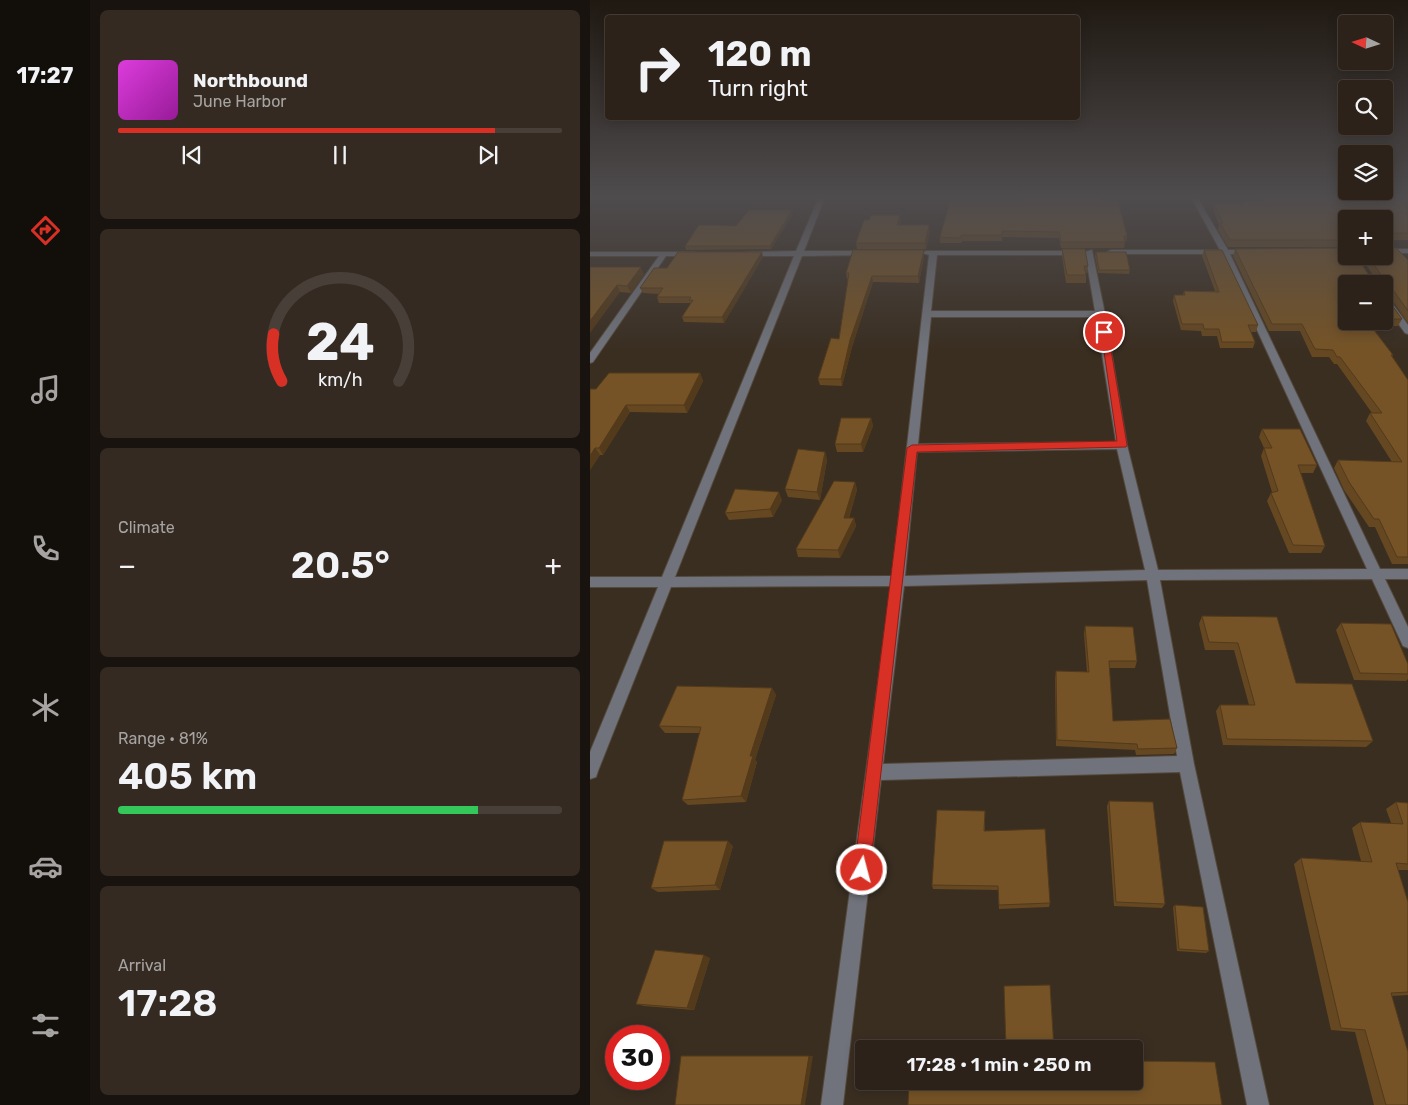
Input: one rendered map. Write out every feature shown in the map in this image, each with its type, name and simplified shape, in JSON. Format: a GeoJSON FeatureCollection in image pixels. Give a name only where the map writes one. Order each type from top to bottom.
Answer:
{"type":"FeatureCollection","features":[{"type":"Feature","properties":{"kind":"street"},"geometry":{"type":"LineString","coordinates":[[590,771],[801,249]]}},
{"type":"Feature","properties":{"kind":"street"},"geometry":{"type":"LineString","coordinates":[[1223,249],[1408,642]]}},
{"type":"Feature","properties":{"kind":"street"},"geometry":{"type":"LineString","coordinates":[[1393,251],[1408,251]]}},
{"type":"Feature","properties":{"kind":"street"},"geometry":{"type":"LineString","coordinates":[[1088,252],[1101,314],[1122,445],[1153,575],[1186,764],[1258,1105]]}},
{"type":"Feature","properties":{"kind":"street"},"geometry":{"type":"LineString","coordinates":[[914,253],[1262,252]]}},
{"type":"Feature","properties":{"kind":"street"},"geometry":{"type":"LineString","coordinates":[[832,1105],[898,580],[933,253]]}},
{"type":"Feature","properties":{"kind":"street"},"geometry":{"type":"LineString","coordinates":[[590,254],[703,254]]}},
{"type":"Feature","properties":{"kind":"street"},"geometry":{"type":"LineString","coordinates":[[590,360],[664,254]]}},
{"type":"Feature","properties":{"kind":"street"},"geometry":{"type":"LineString","coordinates":[[741,254],[876,254]]}},
{"type":"Feature","properties":{"kind":"street"},"geometry":{"type":"LineString","coordinates":[[1393,311],[1408,331]]}},
{"type":"Feature","properties":{"kind":"street"},"geometry":{"type":"LineString","coordinates":[[926,314],[1101,314]]}},
{"type":"Feature","properties":{"kind":"street"},"geometry":{"type":"LineString","coordinates":[[1397,317],[1408,316]]}},
{"type":"Feature","properties":{"kind":"street"},"geometry":{"type":"LineString","coordinates":[[912,448],[1122,445]]}},
{"type":"Feature","properties":{"kind":"street"},"geometry":{"type":"LineString","coordinates":[[590,582],[1408,574]]}},
{"type":"Feature","properties":{"kind":"street"},"geometry":{"type":"LineString","coordinates":[[874,772],[1186,764]]}},
{"type":"Feature","properties":{"kind":"building"},"geometry":{"type":"Polygon","coordinates":[[[1062,249],[1085,249],[1088,266],[1084,266],[1086,275],[1067,275],[1062,249]]]}},
{"type":"Feature","properties":{"kind":"building"},"geometry":{"type":"Polygon","coordinates":[[[1235,249],[1338,249],[1338,265],[1362,265],[1369,275],[1338,275],[1338,330],[1374,330],[1393,355],[1391,355],[1408,380],[1408,557],[1397,557],[1379,519],[1374,519],[1349,482],[1338,460],[1402,462],[1370,413],[1382,413],[1333,350],[1315,349],[1302,324],[1272,324],[1235,249]]]}},
{"type":"Feature","properties":{"kind":"building"},"geometry":{"type":"Polygon","coordinates":[[[1393,249],[1397,249],[1408,260],[1408,311],[1393,290],[1393,275],[1381,275],[1374,265],[1393,265],[1393,249]]]}},
{"type":"Feature","properties":{"kind":"building"},"geometry":{"type":"Polygon","coordinates":[[[853,250],[924,250],[918,276],[872,276],[850,340],[841,379],[818,379],[831,338],[839,339],[849,273],[846,273],[853,250]]]}},
{"type":"Feature","properties":{"kind":"building"},"geometry":{"type":"Polygon","coordinates":[[[1204,250],[1222,250],[1258,325],[1248,325],[1255,342],[1222,342],[1219,329],[1204,329],[1203,324],[1182,324],[1174,295],[1185,295],[1184,291],[1219,292],[1204,250]]]}},
{"type":"Feature","properties":{"kind":"building"},"geometry":{"type":"Polygon","coordinates":[[[678,252],[762,252],[722,317],[682,317],[693,300],[689,300],[691,297],[657,297],[663,288],[640,288],[654,268],[667,268],[678,252]]]}},
{"type":"Feature","properties":{"kind":"building"},"geometry":{"type":"Polygon","coordinates":[[[1096,252],[1126,252],[1130,270],[1099,270],[1096,252]]]}},
{"type":"Feature","properties":{"kind":"building"},"geometry":{"type":"Polygon","coordinates":[[[590,267],[641,267],[627,286],[617,285],[590,321],[590,267]]]}},
{"type":"Feature","properties":{"kind":"building"},"geometry":{"type":"Polygon","coordinates":[[[1393,307],[1402,319],[1393,319],[1393,307]]]}},
{"type":"Feature","properties":{"kind":"building"},"geometry":{"type":"Polygon","coordinates":[[[609,373],[700,373],[684,405],[626,405],[599,448],[595,448],[590,456],[590,389],[596,389],[609,373]]]}},
{"type":"Feature","properties":{"kind":"building"},"geometry":{"type":"Polygon","coordinates":[[[841,418],[871,418],[861,444],[835,444],[841,418]]]}},
{"type":"Feature","properties":{"kind":"building"},"geometry":{"type":"Polygon","coordinates":[[[1262,429],[1300,429],[1317,465],[1298,465],[1325,546],[1293,545],[1271,493],[1278,491],[1264,448],[1272,448],[1262,429]]]}},
{"type":"Feature","properties":{"kind":"building"},"geometry":{"type":"Polygon","coordinates":[[[798,449],[825,452],[817,492],[785,489],[798,449]]]}},
{"type":"Feature","properties":{"kind":"building"},"geometry":{"type":"Polygon","coordinates":[[[834,481],[855,482],[844,518],[854,518],[838,550],[796,549],[834,481]]]}},
{"type":"Feature","properties":{"kind":"building"},"geometry":{"type":"Polygon","coordinates":[[[735,489],[779,492],[770,509],[725,513],[735,489]]]}},
{"type":"Feature","properties":{"kind":"building"},"geometry":{"type":"Polygon","coordinates":[[[1202,616],[1277,617],[1296,683],[1352,684],[1373,741],[1227,739],[1220,705],[1255,705],[1238,643],[1209,642],[1202,616]]]}},
{"type":"Feature","properties":{"kind":"building"},"geometry":{"type":"Polygon","coordinates":[[[1341,623],[1391,624],[1408,664],[1408,674],[1360,673],[1341,623]]]}},
{"type":"Feature","properties":{"kind":"building"},"geometry":{"type":"Polygon","coordinates":[[[1085,626],[1133,627],[1137,661],[1109,661],[1113,721],[1170,719],[1177,748],[1138,749],[1137,744],[1057,740],[1056,671],[1089,672],[1085,626]]]}},
{"type":"Feature","properties":{"kind":"building"},"geometry":{"type":"Polygon","coordinates":[[[677,686],[772,688],[750,756],[753,756],[741,796],[682,800],[701,727],[659,726],[677,686]]]}},
{"type":"Feature","properties":{"kind":"building"},"geometry":{"type":"Polygon","coordinates":[[[1109,801],[1153,802],[1165,904],[1116,902],[1109,801]]]}},
{"type":"Feature","properties":{"kind":"building"},"geometry":{"type":"Polygon","coordinates":[[[1396,802],[1408,803],[1408,864],[1396,863],[1408,902],[1408,992],[1391,993],[1408,1052],[1408,1105],[1386,1105],[1365,1030],[1341,1028],[1301,858],[1372,862],[1360,822],[1403,824],[1396,802]]]}},
{"type":"Feature","properties":{"kind":"building"},"geometry":{"type":"Polygon","coordinates":[[[937,810],[985,811],[984,831],[1045,829],[1050,903],[999,905],[998,886],[932,885],[937,810]]]}},
{"type":"Feature","properties":{"kind":"building"},"geometry":{"type":"Polygon","coordinates":[[[664,841],[728,841],[715,885],[651,888],[664,841]]]}},
{"type":"Feature","properties":{"kind":"building"},"geometry":{"type":"Polygon","coordinates":[[[1175,905],[1203,907],[1209,951],[1179,949],[1175,905]]]}},
{"type":"Feature","properties":{"kind":"building"},"geometry":{"type":"Polygon","coordinates":[[[655,950],[704,955],[687,1008],[636,1004],[655,950]]]}},
{"type":"Feature","properties":{"kind":"building"},"geometry":{"type":"Polygon","coordinates":[[[1050,985],[1053,1040],[1006,1040],[1004,986],[1050,985]]]}},
{"type":"Feature","properties":{"kind":"building"},"geometry":{"type":"Polygon","coordinates":[[[681,1056],[809,1056],[801,1105],[675,1105],[681,1056]]]}},
{"type":"Feature","properties":{"kind":"building"},"geometry":{"type":"Polygon","coordinates":[[[1143,1061],[1215,1062],[1222,1105],[908,1105],[909,1090],[1143,1090],[1143,1061]]]}},
{"type":"Feature","properties":{"kind":"route"},"geometry":{"type":"LineString","coordinates":[[862,870],[898,580],[912,448],[1122,445],[1104,332]]}}]}
